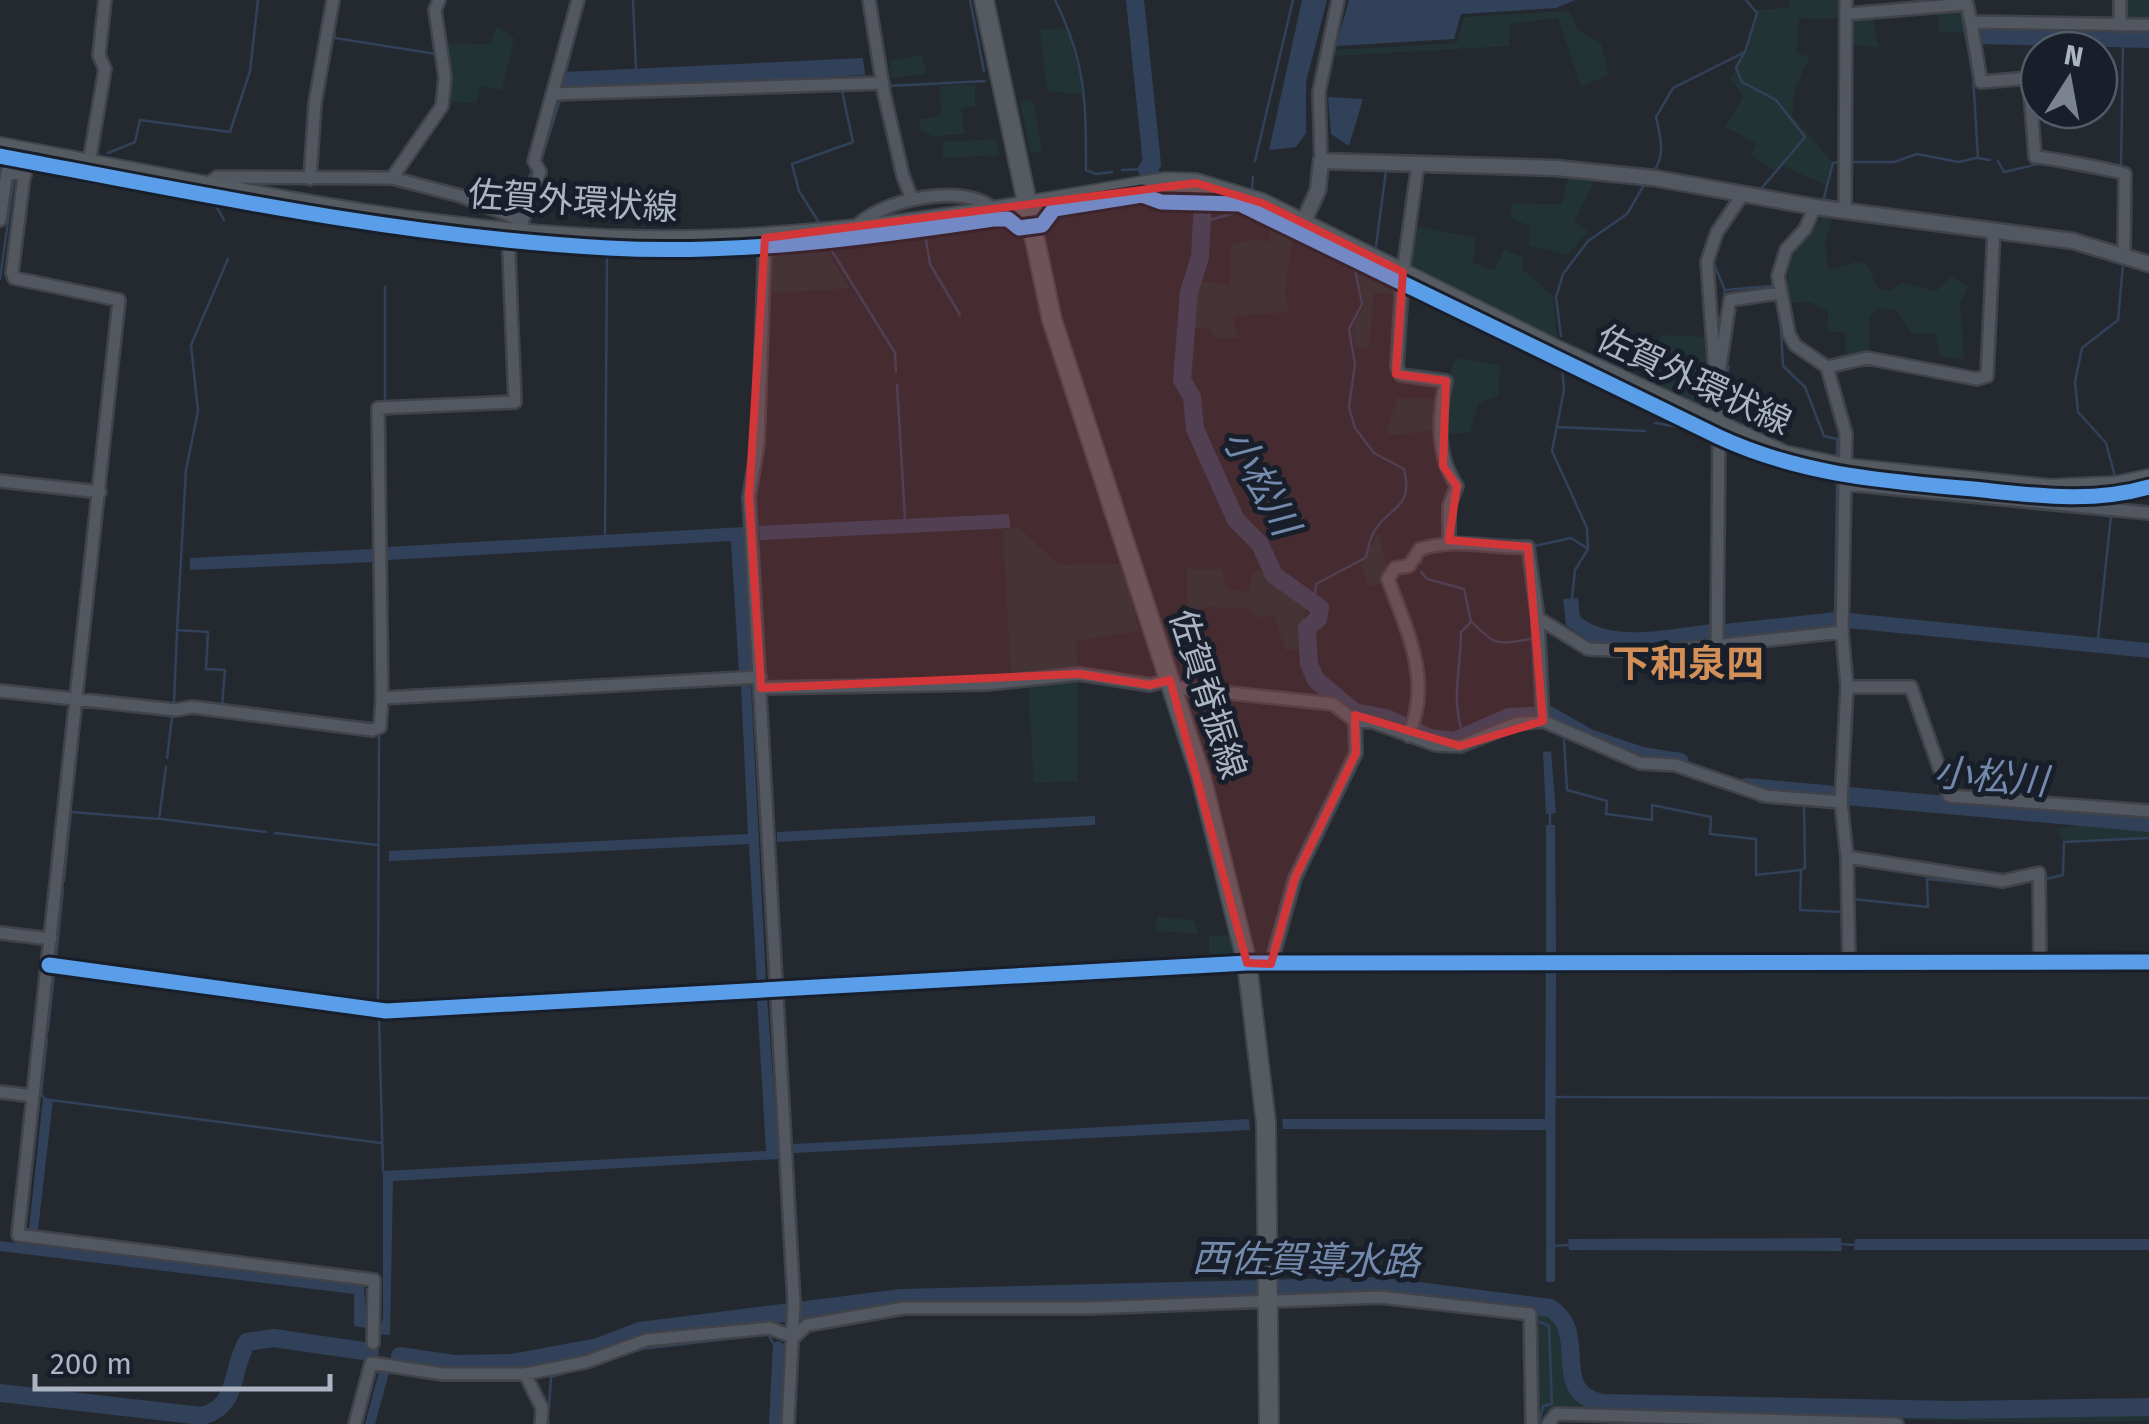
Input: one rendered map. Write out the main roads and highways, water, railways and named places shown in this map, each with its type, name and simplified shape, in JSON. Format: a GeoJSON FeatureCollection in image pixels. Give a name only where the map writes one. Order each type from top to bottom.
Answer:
{"type":"FeatureCollection","features":[{"type":"Feature","properties":{"kind":"main road","name":"佐賀脊振線"},"geometry":{"type":"LineString","coordinates":[[984,0],[1052,320],[1218,837],[1247,964],[1266,1123],[1269,1424]]}},
{"type":"Feature","properties":{"kind":"main road","name":"佐賀外環状線"},"geometry":{"type":"LineString","coordinates":[[0,147],[27,156],[208,184],[609,239],[765,238],[854,230],[1165,182],[1196,183],[1230,190],[1303,223],[1719,428],[1784,456],[1845,476],[2050,489],[2116,486],[2149,479]]}},
{"type":"Feature","properties":{"kind":"water"},"geometry":{"type":"Polygon","coordinates":[[[1302,0],[1327,0],[1306,82],[1306,133],[1296,147],[1269,150],[1302,0]]]}},
{"type":"Feature","properties":{"kind":"water"},"geometry":{"type":"Polygon","coordinates":[[[1349,0],[1575,0],[1556,8],[1461,14],[1454,39],[1336,46],[1349,0]]]}},
{"type":"Feature","properties":{"kind":"water"},"geometry":{"type":"Polygon","coordinates":[[[1980,29],[2022,30],[2019,30],[2019,45],[1979,44],[1980,29]]]}},
{"type":"Feature","properties":{"kind":"water"},"geometry":{"type":"Polygon","coordinates":[[[2119,32],[2149,33],[2149,48],[2119,47],[2119,32]]]}},
{"type":"Feature","properties":{"kind":"water"},"geometry":{"type":"Polygon","coordinates":[[[863,58],[865,75],[565,91],[560,86],[564,72],[863,58]]]}},
{"type":"Feature","properties":{"kind":"water"},"geometry":{"type":"Polygon","coordinates":[[[1328,97],[1363,99],[1349,146],[1331,134],[1328,97]]]}},
{"type":"Feature","properties":{"kind":"water"},"geometry":{"type":"Polygon","coordinates":[[[30,166],[103,179],[100,186],[29,172],[30,166]]]}},
{"type":"Feature","properties":{"kind":"water"},"geometry":{"type":"Polygon","coordinates":[[[1009,514],[1010,528],[760,540],[759,526],[1009,514]]]}},
{"type":"Feature","properties":{"kind":"water"},"geometry":{"type":"Polygon","coordinates":[[[744,527],[752,673],[739,673],[731,541],[387,560],[386,547],[744,527]]]}},
{"type":"Feature","properties":{"kind":"water"},"geometry":{"type":"Polygon","coordinates":[[[374,549],[374,562],[190,570],[190,558],[374,549]]]}},
{"type":"Feature","properties":{"kind":"water"},"geometry":{"type":"Polygon","coordinates":[[[1578,598],[1580,617],[1593,625],[1643,632],[1710,624],[1711,640],[1646,646],[1592,643],[1566,625],[1563,599],[1578,598]]]}},
{"type":"Feature","properties":{"kind":"water"},"geometry":{"type":"Polygon","coordinates":[[[1836,612],[1835,627],[1723,639],[1724,624],[1836,612]]]}},
{"type":"Feature","properties":{"kind":"water"},"geometry":{"type":"Polygon","coordinates":[[[1849,613],[2149,643],[2149,658],[1848,628],[1849,613]]]}},
{"type":"Feature","properties":{"kind":"water"},"geometry":{"type":"Polygon","coordinates":[[[751,685],[766,982],[757,983],[749,844],[389,861],[389,851],[748,834],[741,686],[751,685]]]}},
{"type":"Feature","properties":{"kind":"water"},"geometry":{"type":"Polygon","coordinates":[[[1551,751],[1556,813],[1546,814],[1543,752],[1551,751]]]}},
{"type":"Feature","properties":{"kind":"water"},"geometry":{"type":"Polygon","coordinates":[[[1095,816],[1095,825],[777,842],[777,832],[1095,816]]]}},
{"type":"Feature","properties":{"kind":"water"},"geometry":{"type":"Polygon","coordinates":[[[1546,825],[1555,825],[1556,953],[1546,953],[1546,825]]]}},
{"type":"Feature","properties":{"kind":"water"},"geometry":{"type":"Polygon","coordinates":[[[1546,970],[1556,971],[1555,1282],[1546,1282],[1546,1130],[1283,1129],[1282,1119],[1545,1119],[1546,970]]]}},
{"type":"Feature","properties":{"kind":"water"},"geometry":{"type":"Polygon","coordinates":[[[767,997],[779,1159],[393,1181],[390,1335],[379,1334],[376,1330],[383,1320],[383,1171],[766,1151],[757,998],[767,997]]]}},
{"type":"Feature","properties":{"kind":"water"},"geometry":{"type":"Polygon","coordinates":[[[43,1098],[53,1099],[38,1230],[29,1229],[43,1098]]]}},
{"type":"Feature","properties":{"kind":"water"},"geometry":{"type":"Polygon","coordinates":[[[1249,1119],[1250,1130],[794,1153],[793,1144],[1249,1119]]]}},
{"type":"Feature","properties":{"kind":"water"},"geometry":{"type":"Polygon","coordinates":[[[1841,1238],[1842,1251],[1569,1250],[1568,1239],[1841,1238]]]}},
{"type":"Feature","properties":{"kind":"water"},"geometry":{"type":"Polygon","coordinates":[[[1855,1239],[2149,1239],[2149,1250],[1854,1250],[1855,1239]]]}},
{"type":"Feature","properties":{"kind":"water"},"geometry":{"type":"Polygon","coordinates":[[[0,1241],[364,1284],[367,1328],[354,1326],[354,1294],[0,1251],[0,1241]]]}},
{"type":"Feature","properties":{"kind":"water"},"geometry":{"type":"Polygon","coordinates":[[[773,1343],[786,1345],[781,1424],[769,1424],[773,1343]]]}},
{"type":"Feature","properties":{"kind":"water"},"geometry":{"type":"Polygon","coordinates":[[[379,1372],[389,1373],[375,1424],[365,1424],[379,1372]]]}},
{"type":"Feature","properties":{"kind":"waterway"},"geometry":{"type":"LineString","coordinates":[[108,153],[135,142],[140,120],[230,132],[250,71],[258,0]]}},
{"type":"Feature","properties":{"kind":"waterway"},"geometry":{"type":"LineString","coordinates":[[566,71],[584,0]]}},
{"type":"Feature","properties":{"kind":"waterway"},"geometry":{"type":"LineString","coordinates":[[633,0],[636,69]]}},
{"type":"Feature","properties":{"kind":"waterway"},"geometry":{"type":"LineString","coordinates":[[970,0],[984,71]]}},
{"type":"Feature","properties":{"kind":"waterway"},"geometry":{"type":"LineString","coordinates":[[1055,0],[1073,43],[1082,83],[1086,170],[1096,174],[1112,172]]}},
{"type":"Feature","properties":{"kind":"waterway","name":"小松川"},"geometry":{"type":"LineString","coordinates":[[1135,0],[1152,164],[1147,169],[1162,193],[1203,198],[1200,257],[1189,292],[1182,380],[1192,397],[1195,429],[1236,520],[1260,544],[1274,575],[1320,608],[1318,619],[1307,628],[1309,664],[1316,680],[1354,712],[1386,718],[1430,738],[1454,741],[1509,717],[1549,715],[1589,738],[1642,756],[1680,762]]}},
{"type":"Feature","properties":{"kind":"waterway"},"geometry":{"type":"LineString","coordinates":[[1255,161],[1293,0]]}},
{"type":"Feature","properties":{"kind":"waterway"},"geometry":{"type":"LineString","coordinates":[[1654,171],[1661,151],[1656,117],[1673,88],[1745,52],[1757,13],[1746,0]]}},
{"type":"Feature","properties":{"kind":"waterway"},"geometry":{"type":"LineString","coordinates":[[1961,10],[1973,76],[1978,158],[1990,160]]}},
{"type":"Feature","properties":{"kind":"waterway"},"geometry":{"type":"LineString","coordinates":[[880,31],[888,77]]}},
{"type":"Feature","properties":{"kind":"waterway"},"geometry":{"type":"LineString","coordinates":[[334,32],[335,38],[436,54]]}},
{"type":"Feature","properties":{"kind":"waterway"},"geometry":{"type":"LineString","coordinates":[[2121,167],[2123,45]]}},
{"type":"Feature","properties":{"kind":"waterway"},"geometry":{"type":"LineString","coordinates":[[1744,53],[1736,68],[1742,82],[1776,100],[1805,137],[1761,189]]}},
{"type":"Feature","properties":{"kind":"waterway"},"geometry":{"type":"LineString","coordinates":[[899,134],[888,86],[985,81]]}},
{"type":"Feature","properties":{"kind":"waterway"},"geometry":{"type":"LineString","coordinates":[[820,224],[799,191],[792,164],[853,142],[842,91],[869,89]]}},
{"type":"Feature","properties":{"kind":"waterway"},"geometry":{"type":"LineString","coordinates":[[541,161],[561,97]]}},
{"type":"Feature","properties":{"kind":"waterway"},"geometry":{"type":"LineString","coordinates":[[434,127],[448,105]]}},
{"type":"Feature","properties":{"kind":"waterway"},"geometry":{"type":"LineString","coordinates":[[1852,162],[1894,162],[1917,154],[1959,162],[1976,158]]}},
{"type":"Feature","properties":{"kind":"waterway"},"geometry":{"type":"LineString","coordinates":[[1998,161],[2004,172],[2043,163]]}},
{"type":"Feature","properties":{"kind":"waterway"},"geometry":{"type":"LineString","coordinates":[[1823,201],[1833,163],[1839,162]]}},
{"type":"Feature","properties":{"kind":"waterway"},"geometry":{"type":"LineString","coordinates":[[907,166],[916,193]]}},
{"type":"Feature","properties":{"kind":"waterway"},"geometry":{"type":"LineString","coordinates":[[2065,167],[2106,175]]}},
{"type":"Feature","properties":{"kind":"waterway"},"geometry":{"type":"LineString","coordinates":[[518,208],[532,169]]}},
{"type":"Feature","properties":{"kind":"waterway"},"geometry":{"type":"LineString","coordinates":[[1122,170],[1147,169]]}},
{"type":"Feature","properties":{"kind":"waterway"},"geometry":{"type":"LineString","coordinates":[[1376,246],[1386,171],[1412,172]]}},
{"type":"Feature","properties":{"kind":"waterway"},"geometry":{"type":"LineString","coordinates":[[1421,172],[1449,173]]}},
{"type":"Feature","properties":{"kind":"waterway"},"geometry":{"type":"LineString","coordinates":[[1252,188],[1253,177]]}},
{"type":"Feature","properties":{"kind":"waterway"},"geometry":{"type":"LineString","coordinates":[[0,279],[14,178]]}},
{"type":"Feature","properties":{"kind":"waterway"},"geometry":{"type":"LineString","coordinates":[[258,183],[306,183]]}},
{"type":"Feature","properties":{"kind":"waterway"},"geometry":{"type":"LineString","coordinates":[[1561,336],[1556,297],[1563,274],[1588,241],[1627,214],[1644,185]]}},
{"type":"Feature","properties":{"kind":"waterway"},"geometry":{"type":"LineString","coordinates":[[215,204],[224,220]]}},
{"type":"Feature","properties":{"kind":"waterway"},"geometry":{"type":"LineString","coordinates":[[1203,222],[1234,213]]}},
{"type":"Feature","properties":{"kind":"waterway"},"geometry":{"type":"LineString","coordinates":[[925,234],[930,264],[960,315]]}},
{"type":"Feature","properties":{"kind":"waterway"},"geometry":{"type":"LineString","coordinates":[[827,243],[895,353],[896,372]]}},
{"type":"Feature","properties":{"kind":"waterway"},"geometry":{"type":"LineString","coordinates":[[512,246],[607,254],[605,534]]}},
{"type":"Feature","properties":{"kind":"waterway"},"geometry":{"type":"LineString","coordinates":[[222,706],[225,670],[206,669],[208,632],[177,630],[186,470],[198,411],[191,345],[228,259]]}},
{"type":"Feature","properties":{"kind":"waterway"},"geometry":{"type":"LineString","coordinates":[[1713,262],[1725,290]]}},
{"type":"Feature","properties":{"kind":"waterway"},"geometry":{"type":"LineString","coordinates":[[1314,604],[1316,584],[1365,558],[1377,527],[1405,494],[1404,469],[1374,453],[1355,428],[1349,407],[1355,364],[1349,329],[1362,304],[1354,264]]}},
{"type":"Feature","properties":{"kind":"waterway"},"geometry":{"type":"LineString","coordinates":[[2115,476],[2106,443],[2078,412],[2075,382],[2082,348],[2118,320],[2123,264]]}},
{"type":"Feature","properties":{"kind":"waterway"},"geometry":{"type":"LineString","coordinates":[[1723,307],[1725,290],[1771,286]]}},
{"type":"Feature","properties":{"kind":"waterway"},"geometry":{"type":"LineString","coordinates":[[385,287],[385,400]]}},
{"type":"Feature","properties":{"kind":"waterway"},"geometry":{"type":"LineString","coordinates":[[1780,315],[1783,366],[1805,387],[1824,436],[1837,439],[1837,457]]}},
{"type":"Feature","properties":{"kind":"waterway"},"geometry":{"type":"LineString","coordinates":[[1562,366],[1564,390],[1552,451],[1587,528],[1588,549],[1575,570],[1572,599]]}},
{"type":"Feature","properties":{"kind":"waterway"},"geometry":{"type":"LineString","coordinates":[[1725,419],[1723,389],[1729,366]]}},
{"type":"Feature","properties":{"kind":"waterway"},"geometry":{"type":"LineString","coordinates":[[897,385],[905,519]]}},
{"type":"Feature","properties":{"kind":"waterway"},"geometry":{"type":"LineString","coordinates":[[385,416],[386,547]]}},
{"type":"Feature","properties":{"kind":"waterway"},"geometry":{"type":"LineString","coordinates":[[1655,423],[1690,429]]}},
{"type":"Feature","properties":{"kind":"waterway"},"geometry":{"type":"LineString","coordinates":[[1557,427],[1645,431]]}},
{"type":"Feature","properties":{"kind":"waterway"},"geometry":{"type":"LineString","coordinates":[[1835,613],[1837,480]]}},
{"type":"Feature","properties":{"kind":"waterway"},"geometry":{"type":"LineString","coordinates":[[2098,638],[2111,516]]}},
{"type":"Feature","properties":{"kind":"waterway"},"geometry":{"type":"LineString","coordinates":[[1534,546],[1571,538],[1587,548]]}},
{"type":"Feature","properties":{"kind":"waterway"},"geometry":{"type":"LineString","coordinates":[[1421,563],[1423,553]]}},
{"type":"Feature","properties":{"kind":"waterway"},"geometry":{"type":"LineString","coordinates":[[1421,572],[1427,579],[1464,589],[1471,622],[1461,632],[1457,698],[1464,737]]}},
{"type":"Feature","properties":{"kind":"waterway"},"geometry":{"type":"LineString","coordinates":[[1473,623],[1498,642],[1532,639]]}},
{"type":"Feature","properties":{"kind":"waterway"},"geometry":{"type":"LineString","coordinates":[[174,703],[177,631]]}},
{"type":"Feature","properties":{"kind":"waterway"},"geometry":{"type":"LineString","coordinates":[[167,758],[172,717]]}},
{"type":"Feature","properties":{"kind":"waterway"},"geometry":{"type":"LineString","coordinates":[[323,718],[374,723]]}},
{"type":"Feature","properties":{"kind":"waterway"},"geometry":{"type":"LineString","coordinates":[[378,1001],[379,736]]}},
{"type":"Feature","properties":{"kind":"waterway"},"geometry":{"type":"LineString","coordinates":[[1564,740],[1567,790],[1607,801],[1606,814],[1652,820],[1652,805],[1711,817],[1710,834],[1756,839],[1756,875],[1801,870],[1800,910],[1842,912]]}},
{"type":"Feature","properties":{"kind":"waterway"},"geometry":{"type":"LineString","coordinates":[[64,881],[71,812],[159,819],[166,767]]}},
{"type":"Feature","properties":{"kind":"waterway","name":"小松川"},"geometry":{"type":"LineString","coordinates":[[1746,787],[2149,823]]}},
{"type":"Feature","properties":{"kind":"waterway"},"geometry":{"type":"LineString","coordinates":[[1759,802],[1804,805],[1805,868],[1801,870]]}},
{"type":"Feature","properties":{"kind":"waterway"},"geometry":{"type":"LineString","coordinates":[[1550,811],[1550,828]]}},
{"type":"Feature","properties":{"kind":"waterway"},"geometry":{"type":"LineString","coordinates":[[161,819],[266,832]]}},
{"type":"Feature","properties":{"kind":"waterway"},"geometry":{"type":"LineString","coordinates":[[275,833],[377,845]]}},
{"type":"Feature","properties":{"kind":"waterway"},"geometry":{"type":"LineString","coordinates":[[2046,879],[2063,875],[2064,842],[2149,838]]}},
{"type":"Feature","properties":{"kind":"waterway"},"geometry":{"type":"LineString","coordinates":[[1853,899],[1928,907],[1927,879],[2004,887],[2033,881]]}},
{"type":"Feature","properties":{"kind":"waterway"},"geometry":{"type":"LineString","coordinates":[[56,959],[63,890]]}},
{"type":"Feature","properties":{"kind":"waterway"},"geometry":{"type":"LineString","coordinates":[[48,1030],[54,974]]}},
{"type":"Feature","properties":{"kind":"waterway"},"geometry":{"type":"LineString","coordinates":[[379,1018],[383,1171]]}},
{"type":"Feature","properties":{"kind":"waterway"},"geometry":{"type":"LineString","coordinates":[[45,1099],[41,1094],[47,1039]]}},
{"type":"Feature","properties":{"kind":"waterway"},"geometry":{"type":"LineString","coordinates":[[1555,1097],[2149,1098]]}},
{"type":"Feature","properties":{"kind":"waterway"},"geometry":{"type":"LineString","coordinates":[[51,1100],[381,1143]]}},
{"type":"Feature","properties":{"kind":"waterway"},"geometry":{"type":"LineString","coordinates":[[1841,1244],[1854,1245]]}},
{"type":"Feature","properties":{"kind":"waterway"},"geometry":{"type":"LineString","coordinates":[[1553,1246],[1569,1245]]}},
{"type":"Feature","properties":{"kind":"waterway","name":"西佐賀導水路"},"geometry":{"type":"LineString","coordinates":[[400,1356],[454,1364],[511,1363],[598,1347],[640,1331],[901,1298],[1379,1286],[1550,1308],[1568,1332],[1577,1387],[1586,1397],[1603,1403],[1957,1410],[2149,1407]]}},
{"type":"Feature","properties":{"kind":"waterway"},"geometry":{"type":"LineString","coordinates":[[1550,1308],[1551,1300]]}},
{"type":"Feature","properties":{"kind":"waterway"},"geometry":{"type":"LineString","coordinates":[[1539,1424],[1543,1406],[1552,1404],[1549,1326],[1540,1322]]}},
{"type":"Feature","properties":{"kind":"waterway"},"geometry":{"type":"LineString","coordinates":[[549,1408],[551,1377],[642,1349],[768,1334],[773,1343]]}},
{"type":"Feature","properties":{"kind":"waterway","name":"西佐賀導水路"},"geometry":{"type":"LineString","coordinates":[[0,1393],[202,1416],[214,1411],[228,1396],[247,1342],[274,1338],[370,1352]]}},
{"type":"Feature","properties":{"kind":"district","name":"下和泉四"},"geometry":{"type":"Point","coordinates":[1688,664]}}]}
